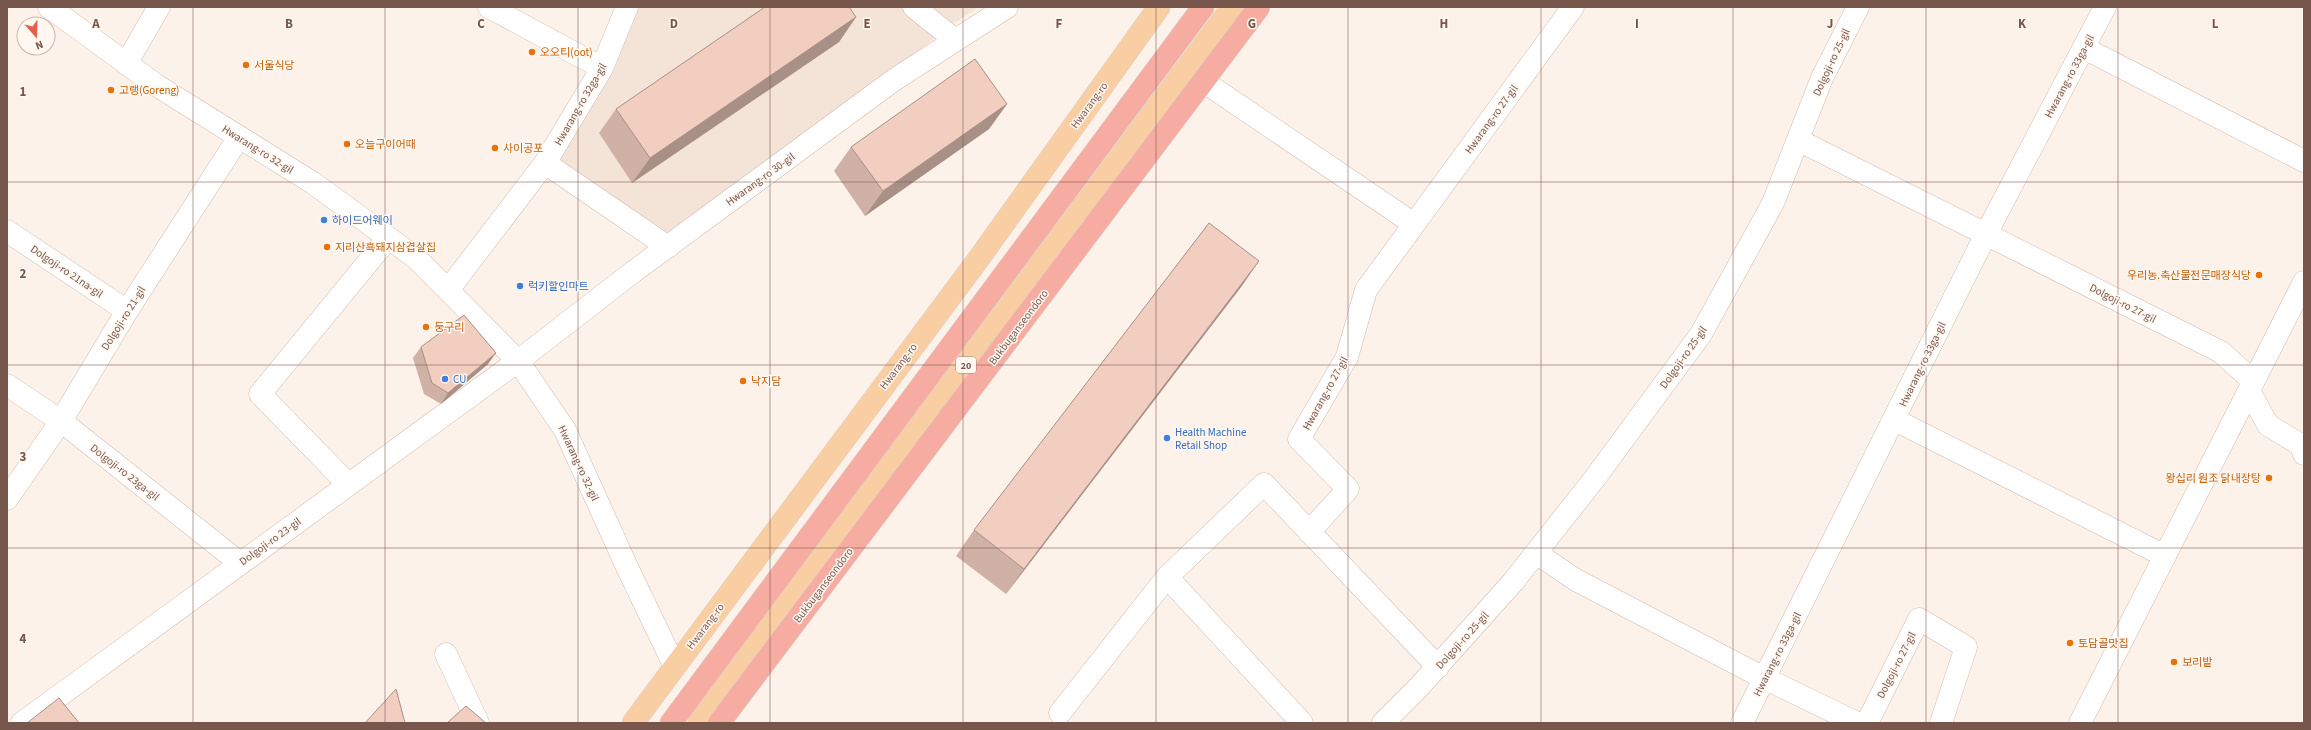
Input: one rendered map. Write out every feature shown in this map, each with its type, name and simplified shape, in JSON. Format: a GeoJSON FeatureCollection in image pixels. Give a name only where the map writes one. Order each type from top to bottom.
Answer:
{"type":"FeatureCollection","features":[{"type":"Feature","properties":{"kind":"highway"},"geometry":{"type":"LineString","coordinates":[[671,723],[1203,7]]}},
{"type":"Feature","properties":{"kind":"highway","name":"Bukbuganseondoro"},"geometry":{"type":"LineString","coordinates":[[719,723],[1259,7]]}},
{"type":"Feature","properties":{"kind":"main road","name":"Hwarang-ro"},"geometry":{"type":"LineString","coordinates":[[633,723],[977,261],[1159,7]]}},
{"type":"Feature","properties":{"kind":"main road","name":"20"},"geometry":{"type":"LineString","coordinates":[[699,723],[1232,7]]}},
{"type":"Feature","properties":{"kind":"street","name":"Hwarang-ro 32-gil"},"geometry":{"type":"LineString","coordinates":[[49,7],[156,85],[313,183],[416,258],[518,361],[565,430],[627,567],[675,667]]}},
{"type":"Feature","properties":{"kind":"street"},"geometry":{"type":"LineString","coordinates":[[126,64],[159,7]]}},
{"type":"Feature","properties":{"kind":"street"},"geometry":{"type":"LineString","coordinates":[[489,7],[602,68]]}},
{"type":"Feature","properties":{"kind":"street","name":"Hwarang-ro 32ga-gil"},"geometry":{"type":"LineString","coordinates":[[448,290],[545,163],[602,68],[627,7]]}},
{"type":"Feature","properties":{"kind":"street"},"geometry":{"type":"LineString","coordinates":[[914,7],[955,40]]}},
{"type":"Feature","properties":{"kind":"street","name":"Hwarang-ro 30-gil"},"geometry":{"type":"LineString","coordinates":[[518,361],[668,247],[894,80],[1007,7]]}},
{"type":"Feature","properties":{"kind":"street","name":"Hwarang-ro 27-gil"},"geometry":{"type":"LineString","coordinates":[[1310,532],[1348,489],[1299,440],[1347,357],[1366,290],[1573,7]]}},
{"type":"Feature","properties":{"kind":"street","name":"Dolgoji-ro 25-gil"},"geometry":{"type":"LineString","coordinates":[[1383,723],[1438,667],[1513,582],[1594,478],[1701,334],[1774,203],[1822,78],[1858,7]]}},
{"type":"Feature","properties":{"kind":"street","name":"Hwarang-ro 33ga-gil"},"geometry":{"type":"LineString","coordinates":[[1742,723],[1895,420],[1986,234],[2105,7]]}},
{"type":"Feature","properties":{"kind":"street"},"geometry":{"type":"LineString","coordinates":[[2084,48],[2304,161]]}},
{"type":"Feature","properties":{"kind":"street"},"geometry":{"type":"LineString","coordinates":[[1186,70],[1414,224]]}},
{"type":"Feature","properties":{"kind":"street","name":"Dolgoji-ro 21-gil"},"geometry":{"type":"LineString","coordinates":[[7,499],[61,421],[127,310],[239,137]]}},
{"type":"Feature","properties":{"kind":"street"},"geometry":{"type":"LineString","coordinates":[[1798,140],[1986,234]]}},
{"type":"Feature","properties":{"kind":"street"},"geometry":{"type":"LineString","coordinates":[[545,163],[668,247]]}},
{"type":"Feature","properties":{"kind":"street","name":"Dolgoji-ro 21na-gil"},"geometry":{"type":"LineString","coordinates":[[7,231],[127,310]]}},
{"type":"Feature","properties":{"kind":"street","name":"Dolgoji-ro 27-gil"},"geometry":{"type":"LineString","coordinates":[[1986,234],[2221,352],[2251,386],[2268,425],[2301,445],[2304,454]]}},
{"type":"Feature","properties":{"kind":"street"},"geometry":{"type":"LineString","coordinates":[[348,484],[260,394],[388,238]]}},
{"type":"Feature","properties":{"kind":"street"},"geometry":{"type":"LineString","coordinates":[[2080,723],[2304,282]]}},
{"type":"Feature","properties":{"kind":"street","name":"Dolgoji-ro 23-gil"},"geometry":{"type":"LineString","coordinates":[[22,723],[518,361]]}},
{"type":"Feature","properties":{"kind":"street","name":"Dolgoji-ro 23ga-gil"},"geometry":{"type":"LineString","coordinates":[[7,385],[61,421],[240,563]]}},
{"type":"Feature","properties":{"kind":"street"},"geometry":{"type":"LineString","coordinates":[[1895,420],[2165,556]]}},
{"type":"Feature","properties":{"kind":"street"},"geometry":{"type":"LineString","coordinates":[[1060,713],[1167,577],[1264,484],[1438,667]]}},
{"type":"Feature","properties":{"kind":"street"},"geometry":{"type":"LineString","coordinates":[[1536,553],[1576,580],[1764,678],[1857,723]]}},
{"type":"Feature","properties":{"kind":"street"},"geometry":{"type":"LineString","coordinates":[[1167,577],[1302,723]]}},
{"type":"Feature","properties":{"kind":"street","name":"Dolgoji-ro 27-gil"},"geometry":{"type":"LineString","coordinates":[[1867,723],[1919,619],[1966,647],[1941,723]]}},
{"type":"Feature","properties":{"kind":"street"},"geometry":{"type":"LineString","coordinates":[[446,654],[478,723]]}},
{"type":"Feature","properties":{"kind":"shaded area"},"geometry":{"type":"Polygon","coordinates":[[[628,7],[979,7],[951,25],[668,247],[553,168],[628,7]]]}},
{"type":"Feature","properties":{"kind":"building"},"geometry":{"type":"Polygon","coordinates":[[[765,7],[849,7],[856,17],[650,158],[616,109],[765,7]]]}},
{"type":"Feature","properties":{"kind":"building"},"geometry":{"type":"Polygon","coordinates":[[[975,59],[1007,104],[883,191],[851,147],[975,59]]]}},
{"type":"Feature","properties":{"kind":"building"},"geometry":{"type":"Polygon","coordinates":[[[1209,223],[1259,261],[1024,569],[974,530],[1209,223]]]}},
{"type":"Feature","properties":{"kind":"building","name":"CU"},"geometry":{"type":"Polygon","coordinates":[[[464,315],[496,353],[448,393],[432,383],[421,347],[464,315]]]}},
{"type":"Feature","properties":{"kind":"building"},"geometry":{"type":"Polygon","coordinates":[[[396,689],[405,723],[365,723],[396,689]]]}},
{"type":"Feature","properties":{"kind":"building"},"geometry":{"type":"Polygon","coordinates":[[[59,698],[79,723],[27,723],[59,698]]]}},
{"type":"Feature","properties":{"kind":"building"},"geometry":{"type":"Polygon","coordinates":[[[466,706],[486,723],[447,723],[466,706]]]}},
{"type":"Feature","properties":{"kind":"place","name":"오오티(oot)"},"geometry":{"type":"Point","coordinates":[532,52]}},
{"type":"Feature","properties":{"kind":"place","name":"서울식당"},"geometry":{"type":"Point","coordinates":[246,65]}},
{"type":"Feature","properties":{"kind":"place","name":"고랭(Goreng)"},"geometry":{"type":"Point","coordinates":[111,90]}},
{"type":"Feature","properties":{"kind":"place","name":"오늘구이어때"},"geometry":{"type":"Point","coordinates":[347,144]}},
{"type":"Feature","properties":{"kind":"place","name":"사이공포"},"geometry":{"type":"Point","coordinates":[495,148]}},
{"type":"Feature","properties":{"kind":"place","name":"하이드어웨이"},"geometry":{"type":"Point","coordinates":[324,220]}},
{"type":"Feature","properties":{"kind":"place","name":"지리산흑돼지삼겹살집"},"geometry":{"type":"Point","coordinates":[327,247]}},
{"type":"Feature","properties":{"kind":"place","name":"우리농.축산물전문매장식당"},"geometry":{"type":"Point","coordinates":[2259,275]}},
{"type":"Feature","properties":{"kind":"place","name":"럭키할인마트"},"geometry":{"type":"Point","coordinates":[520,286]}},
{"type":"Feature","properties":{"kind":"place","name":"둥구리"},"geometry":{"type":"Point","coordinates":[426,327]}},
{"type":"Feature","properties":{"kind":"place","name":"CU"},"geometry":{"type":"Point","coordinates":[445,379]}},
{"type":"Feature","properties":{"kind":"place","name":"낙지담"},"geometry":{"type":"Point","coordinates":[743,381]}},
{"type":"Feature","properties":{"kind":"place","name":"Health Machine Retail Shop"},"geometry":{"type":"Point","coordinates":[1167,438]}},
{"type":"Feature","properties":{"kind":"place","name":"왕십리 원조 닭내장탕"},"geometry":{"type":"Point","coordinates":[2269,478]}},
{"type":"Feature","properties":{"kind":"place","name":"토담골맛집"},"geometry":{"type":"Point","coordinates":[2070,643]}},
{"type":"Feature","properties":{"kind":"place","name":"보리밭"},"geometry":{"type":"Point","coordinates":[2174,662]}}]}
